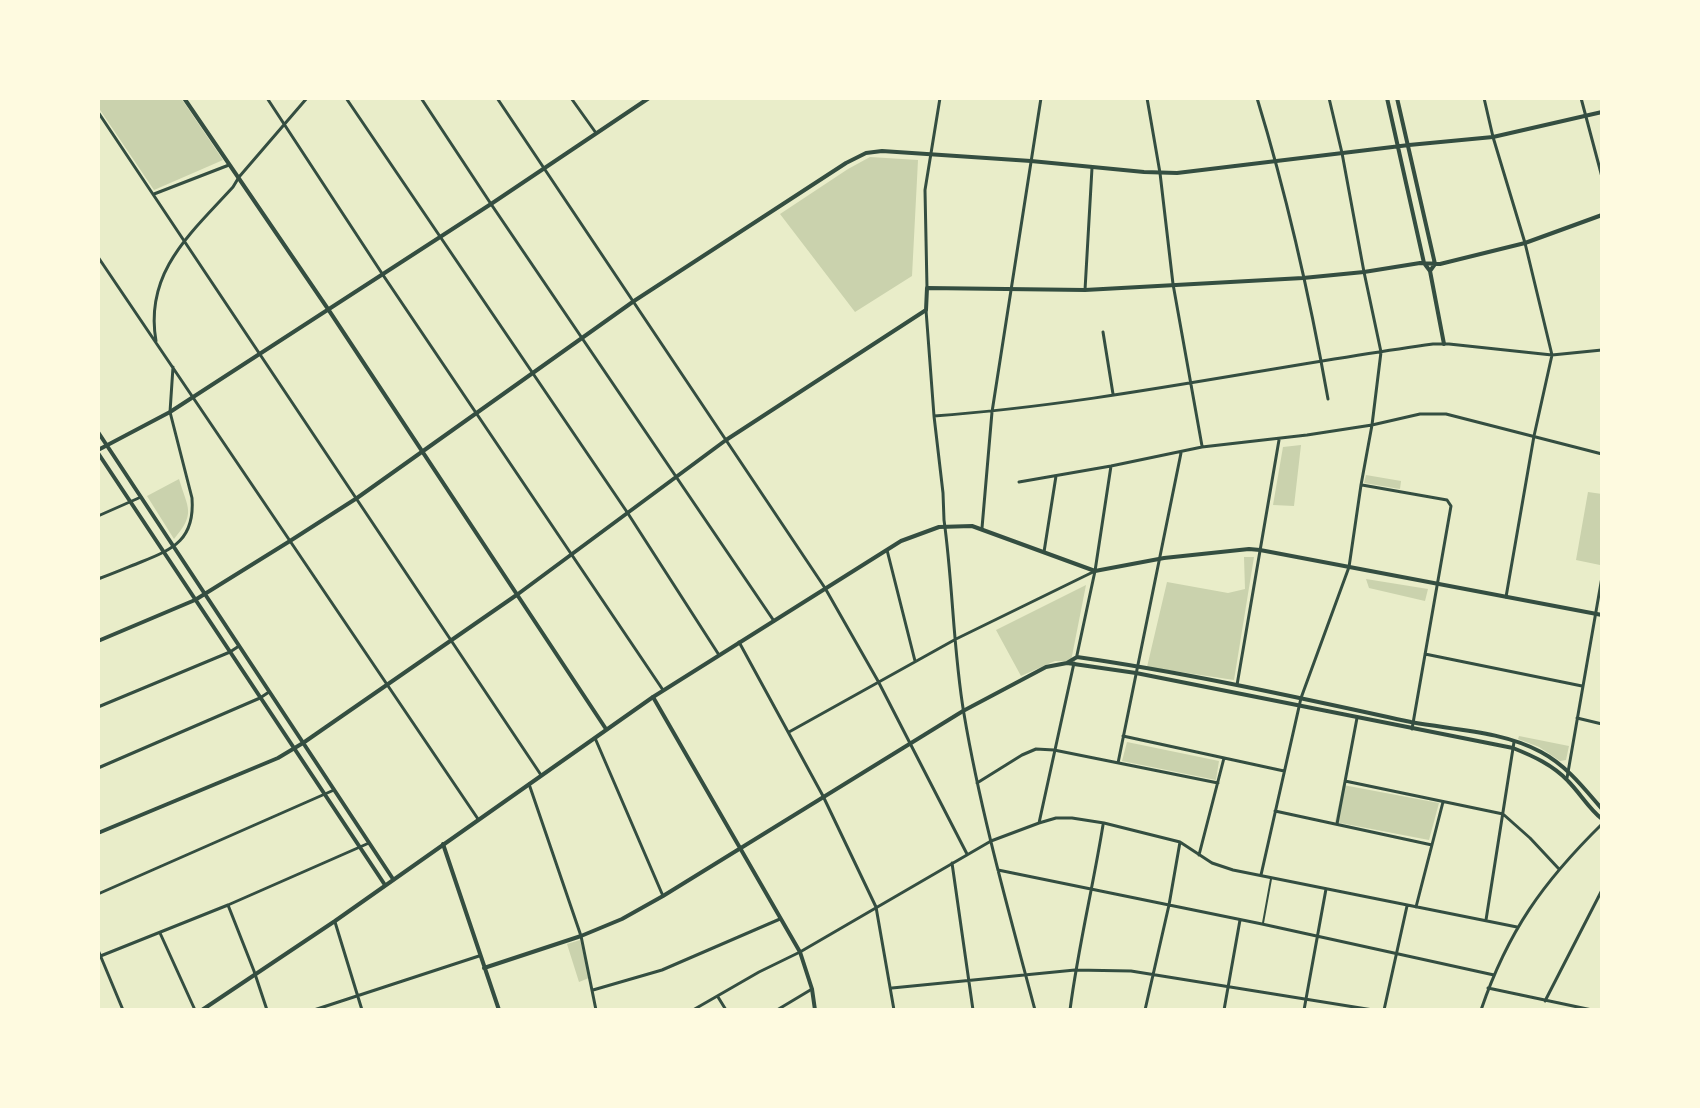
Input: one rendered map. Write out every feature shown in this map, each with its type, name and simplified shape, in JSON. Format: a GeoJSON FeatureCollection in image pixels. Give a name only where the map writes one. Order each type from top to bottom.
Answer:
{"type":"FeatureCollection","features":[{"type":"Feature","properties":{"kind":"street"},"geometry":{"type":"LineString","coordinates":[[184,98],[328,309],[606,729]]}},
{"type":"Feature","properties":{"kind":"street"},"geometry":{"type":"LineString","coordinates":[[267,98],[663,690]]}},
{"type":"Feature","properties":{"kind":"street"},"geometry":{"type":"LineString","coordinates":[[156,343],[152,321],[164,270],[185,239],[307,98]]}},
{"type":"Feature","properties":{"kind":"street"},"geometry":{"type":"LineString","coordinates":[[346,98],[627,512],[719,655]]}},
{"type":"Feature","properties":{"kind":"street"},"geometry":{"type":"LineString","coordinates":[[421,98],[774,621]]}},
{"type":"Feature","properties":{"kind":"street"},"geometry":{"type":"LineString","coordinates":[[497,98],[825,588],[878,681],[967,854]]}},
{"type":"Feature","properties":{"kind":"street"},"geometry":{"type":"LineString","coordinates":[[571,98],[596,133]]}},
{"type":"Feature","properties":{"kind":"street"},"geometry":{"type":"LineString","coordinates":[[385,885],[98,452],[170,412],[649,98]]}},
{"type":"Feature","properties":{"kind":"street"},"geometry":{"type":"LineString","coordinates":[[940,98],[925,190],[926,310],[963,711],[977,783],[1035,1010]]}},
{"type":"Feature","properties":{"kind":"street"},"geometry":{"type":"LineString","coordinates":[[982,528],[992,412],[1041,98]]}},
{"type":"Feature","properties":{"kind":"street"},"geometry":{"type":"LineString","coordinates":[[1147,98],[1160,173],[1173,284],[1202,447]]}},
{"type":"Feature","properties":{"kind":"street"},"geometry":{"type":"LineString","coordinates":[[1257,98],[1276,161],[1328,399]]}},
{"type":"Feature","properties":{"kind":"street"},"geometry":{"type":"LineString","coordinates":[[1261,875],[1301,698],[1349,567],[1381,352],[1329,98]]}},
{"type":"Feature","properties":{"kind":"street"},"geometry":{"type":"LineString","coordinates":[[1387,98],[1424,263],[1430,271],[1444,344]]}},
{"type":"Feature","properties":{"kind":"street"},"geometry":{"type":"LineString","coordinates":[[1397,98],[1435,264],[1430,271]]}},
{"type":"Feature","properties":{"kind":"street"},"geometry":{"type":"LineString","coordinates":[[1581,98],[1602,177]]}},
{"type":"Feature","properties":{"kind":"street"},"geometry":{"type":"LineString","coordinates":[[1486,99],[1493,137],[1525,243],[1552,355],[1534,436],[1506,597]]}},
{"type":"Feature","properties":{"kind":"street"},"geometry":{"type":"LineString","coordinates":[[98,112],[541,775]]}},
{"type":"Feature","properties":{"kind":"street"},"geometry":{"type":"LineString","coordinates":[[98,641],[205,595],[290,541],[357,498],[634,301],[866,153],[930,154],[1177,173],[1493,137],[1602,112]]}},
{"type":"Feature","properties":{"kind":"street"},"geometry":{"type":"LineString","coordinates":[[154,194],[229,165]]}},
{"type":"Feature","properties":{"kind":"street"},"geometry":{"type":"LineString","coordinates":[[1085,290],[1092,168]]}},
{"type":"Feature","properties":{"kind":"street"},"geometry":{"type":"LineString","coordinates":[[927,288],[1085,290],[1364,272],[1435,264],[1525,243],[1602,215]]}},
{"type":"Feature","properties":{"kind":"street"},"geometry":{"type":"LineString","coordinates":[[98,257],[478,819]]}},
{"type":"Feature","properties":{"kind":"street"},"geometry":{"type":"LineString","coordinates":[[98,833],[278,758],[303,743],[518,594],[726,440],[926,310]]}},
{"type":"Feature","properties":{"kind":"street"},"geometry":{"type":"LineString","coordinates":[[1103,332],[1113,394]]}},
{"type":"Feature","properties":{"kind":"street"},"geometry":{"type":"LineString","coordinates":[[934,416],[992,412],[1444,344],[1552,355],[1602,350]]}},
{"type":"Feature","properties":{"kind":"street"},"geometry":{"type":"LineString","coordinates":[[98,579],[164,553],[182,540],[186,533],[193,512],[192,498],[170,412],[173,367]]}},
{"type":"Feature","properties":{"kind":"street"},"geometry":{"type":"LineString","coordinates":[[1019,482],[1202,447],[1279,439],[1433,413],[1602,454]]}},
{"type":"Feature","properties":{"kind":"street"},"geometry":{"type":"LineString","coordinates":[[98,432],[393,879]]}},
{"type":"Feature","properties":{"kind":"street"},"geometry":{"type":"LineString","coordinates":[[1237,685],[1279,439]]}},
{"type":"Feature","properties":{"kind":"street"},"geometry":{"type":"LineString","coordinates":[[1118,763],[1181,453]]}},
{"type":"Feature","properties":{"kind":"street"},"geometry":{"type":"LineString","coordinates":[[1039,823],[1070,664],[1077,657],[1095,571],[1111,466]]}},
{"type":"Feature","properties":{"kind":"street"},"geometry":{"type":"LineString","coordinates":[[1044,552],[1056,476]]}},
{"type":"Feature","properties":{"kind":"street"},"geometry":{"type":"LineString","coordinates":[[1361,485],[1447,500],[1451,506],[1412,729]]}},
{"type":"Feature","properties":{"kind":"street"},"geometry":{"type":"LineString","coordinates":[[98,516],[141,497]]}},
{"type":"Feature","properties":{"kind":"street"},"geometry":{"type":"LineString","coordinates":[[202,1010],[335,921],[663,690],[917,534],[945,526],[982,528],[1095,571]]}},
{"type":"Feature","properties":{"kind":"street"},"geometry":{"type":"LineString","coordinates":[[887,550],[915,661]]}},
{"type":"Feature","properties":{"kind":"street"},"geometry":{"type":"LineString","coordinates":[[789,732],[956,639],[1095,571],[1159,559],[1260,550],[1602,615]]}},
{"type":"Feature","properties":{"kind":"street"},"geometry":{"type":"LineString","coordinates":[[1567,779],[1602,577]]}},
{"type":"Feature","properties":{"kind":"street"},"geometry":{"type":"LineString","coordinates":[[739,642],[823,796],[876,907],[894,1010]]}},
{"type":"Feature","properties":{"kind":"street"},"geometry":{"type":"LineString","coordinates":[[98,707],[239,646]]}},
{"type":"Feature","properties":{"kind":"street"},"geometry":{"type":"LineString","coordinates":[[1425,654],[1583,686]]}},
{"type":"Feature","properties":{"kind":"street"},"geometry":{"type":"LineString","coordinates":[[1077,657],[1138,666],[1514,740],[1569,770],[1602,809]]}},
{"type":"Feature","properties":{"kind":"street"},"geometry":{"type":"LineString","coordinates":[[484,968],[622,919],[963,711],[1046,667],[1070,664],[1136,673],[1513,748],[1538,759],[1567,779],[1602,821],[1559,869],[1517,927],[1481,1010]]}},
{"type":"Feature","properties":{"kind":"street"},"geometry":{"type":"LineString","coordinates":[[98,768],[269,692]]}},
{"type":"Feature","properties":{"kind":"street"},"geometry":{"type":"LineString","coordinates":[[653,697],[800,952],[815,1010]]}},
{"type":"Feature","properties":{"kind":"street"},"geometry":{"type":"LineString","coordinates":[[1337,825],[1357,718]]}},
{"type":"Feature","properties":{"kind":"street"},"geometry":{"type":"LineString","coordinates":[[1577,718],[1602,724]]}},
{"type":"Feature","properties":{"kind":"street"},"geometry":{"type":"LineString","coordinates":[[1123,736],[1284,771]]}},
{"type":"Feature","properties":{"kind":"street"},"geometry":{"type":"LineString","coordinates":[[595,737],[663,896]]}},
{"type":"Feature","properties":{"kind":"street"},"geometry":{"type":"LineString","coordinates":[[1486,920],[1514,740]]}},
{"type":"Feature","properties":{"kind":"street"},"geometry":{"type":"LineString","coordinates":[[977,783],[1036,749],[1218,783]]}},
{"type":"Feature","properties":{"kind":"street"},"geometry":{"type":"LineString","coordinates":[[1199,855],[1224,758]]}},
{"type":"Feature","properties":{"kind":"street"},"geometry":{"type":"LineString","coordinates":[[1345,781],[1503,814],[1559,869]]}},
{"type":"Feature","properties":{"kind":"street"},"geometry":{"type":"LineString","coordinates":[[529,783],[581,936],[596,1010]]}},
{"type":"Feature","properties":{"kind":"street"},"geometry":{"type":"LineString","coordinates":[[98,894],[334,790]]}},
{"type":"Feature","properties":{"kind":"street"},"geometry":{"type":"LineString","coordinates":[[1416,907],[1443,801]]}},
{"type":"Feature","properties":{"kind":"street"},"geometry":{"type":"LineString","coordinates":[[1275,811],[1432,845]]}},
{"type":"Feature","properties":{"kind":"street"},"geometry":{"type":"LineString","coordinates":[[693,1010],[991,841],[1056,818],[1104,823],[1180,842],[1212,863],[1233,870],[1517,927]]}},
{"type":"Feature","properties":{"kind":"street"},"geometry":{"type":"LineString","coordinates":[[1070,1010],[1104,823]]}},
{"type":"Feature","properties":{"kind":"street"},"geometry":{"type":"LineString","coordinates":[[1145,1010],[1180,842]]}},
{"type":"Feature","properties":{"kind":"street"},"geometry":{"type":"LineString","coordinates":[[99,957],[369,843]]}},
{"type":"Feature","properties":{"kind":"street"},"geometry":{"type":"LineString","coordinates":[[443,844],[499,1010]]}},
{"type":"Feature","properties":{"kind":"street"},"geometry":{"type":"LineString","coordinates":[[952,863],[973,1010]]}},
{"type":"Feature","properties":{"kind":"street"},"geometry":{"type":"LineString","coordinates":[[998,870],[1494,975]]}},
{"type":"Feature","properties":{"kind":"street"},"geometry":{"type":"LineString","coordinates":[[1262,924],[1271,878]]}},
{"type":"Feature","properties":{"kind":"street"},"geometry":{"type":"LineString","coordinates":[[1304,1010],[1326,889]]}},
{"type":"Feature","properties":{"kind":"street"},"geometry":{"type":"LineString","coordinates":[[1545,1001],[1602,890]]}},
{"type":"Feature","properties":{"kind":"street"},"geometry":{"type":"LineString","coordinates":[[228,905],[267,1010]]}},
{"type":"Feature","properties":{"kind":"street"},"geometry":{"type":"LineString","coordinates":[[1384,1010],[1407,906]]}},
{"type":"Feature","properties":{"kind":"street"},"geometry":{"type":"LineString","coordinates":[[593,990],[662,970],[782,919]]}},
{"type":"Feature","properties":{"kind":"street"},"geometry":{"type":"LineString","coordinates":[[1224,1010],[1240,920]]}},
{"type":"Feature","properties":{"kind":"street"},"geometry":{"type":"LineString","coordinates":[[335,921],[362,1010]]}},
{"type":"Feature","properties":{"kind":"street"},"geometry":{"type":"LineString","coordinates":[[160,933],[195,1010]]}},
{"type":"Feature","properties":{"kind":"street"},"geometry":{"type":"LineString","coordinates":[[98,950],[123,1010]]}},
{"type":"Feature","properties":{"kind":"street"},"geometry":{"type":"LineString","coordinates":[[314,1010],[479,956]]}},
{"type":"Feature","properties":{"kind":"street"},"geometry":{"type":"LineString","coordinates":[[892,988],[1075,970],[1131,971],[1373,1010]]}},
{"type":"Feature","properties":{"kind":"street"},"geometry":{"type":"LineString","coordinates":[[1488,988],[1592,1010]]}},
{"type":"Feature","properties":{"kind":"street"},"geometry":{"type":"LineString","coordinates":[[777,1010],[812,989]]}},
{"type":"Feature","properties":{"kind":"street"},"geometry":{"type":"LineString","coordinates":[[718,997],[726,1010]]}},
{"type":"Feature","properties":{"kind":"green space"},"geometry":{"type":"Polygon","coordinates":[[[98,98],[181,98],[223,160],[154,190],[98,107],[98,98]]]}},
{"type":"Feature","properties":{"kind":"green space"},"geometry":{"type":"Polygon","coordinates":[[[870,157],[918,160],[912,276],[855,312],[780,214],[870,157]]]}},
{"type":"Feature","properties":{"kind":"green space"},"geometry":{"type":"Polygon","coordinates":[[[1301,445],[1294,506],[1273,505],[1283,447],[1301,445]]]}},
{"type":"Feature","properties":{"kind":"green space"},"geometry":{"type":"Polygon","coordinates":[[[1366,475],[1401,481],[1400,489],[1364,483],[1366,475]]]}},
{"type":"Feature","properties":{"kind":"green space"},"geometry":{"type":"Polygon","coordinates":[[[179,479],[188,516],[174,539],[147,496],[179,479]]]}},
{"type":"Feature","properties":{"kind":"green space"},"geometry":{"type":"Polygon","coordinates":[[[1588,492],[1602,494],[1600,565],[1576,560],[1588,492]]]}},
{"type":"Feature","properties":{"kind":"green space"},"geometry":{"type":"Polygon","coordinates":[[[1244,557],[1254,557],[1234,680],[1147,667],[1167,582],[1228,593],[1245,589],[1244,557]]]}},
{"type":"Feature","properties":{"kind":"green space"},"geometry":{"type":"Polygon","coordinates":[[[1366,579],[1428,589],[1425,601],[1369,588],[1366,579]]]}},
{"type":"Feature","properties":{"kind":"green space"},"geometry":{"type":"Polygon","coordinates":[[[1086,585],[1071,661],[1055,661],[1021,676],[996,630],[1086,585]]]}},
{"type":"Feature","properties":{"kind":"green space"},"geometry":{"type":"Polygon","coordinates":[[[1519,736],[1569,746],[1566,760],[1560,761],[1539,747],[1518,739],[1519,736]]]}},
{"type":"Feature","properties":{"kind":"green space"},"geometry":{"type":"Polygon","coordinates":[[[1127,742],[1219,761],[1216,780],[1122,761],[1127,742]]]}},
{"type":"Feature","properties":{"kind":"green space"},"geometry":{"type":"Polygon","coordinates":[[[1343,785],[1439,803],[1429,840],[1335,822],[1343,785]]]}},
{"type":"Feature","properties":{"kind":"green space"},"geometry":{"type":"Polygon","coordinates":[[[580,940],[589,978],[579,982],[567,944],[580,940]]]}}]}
